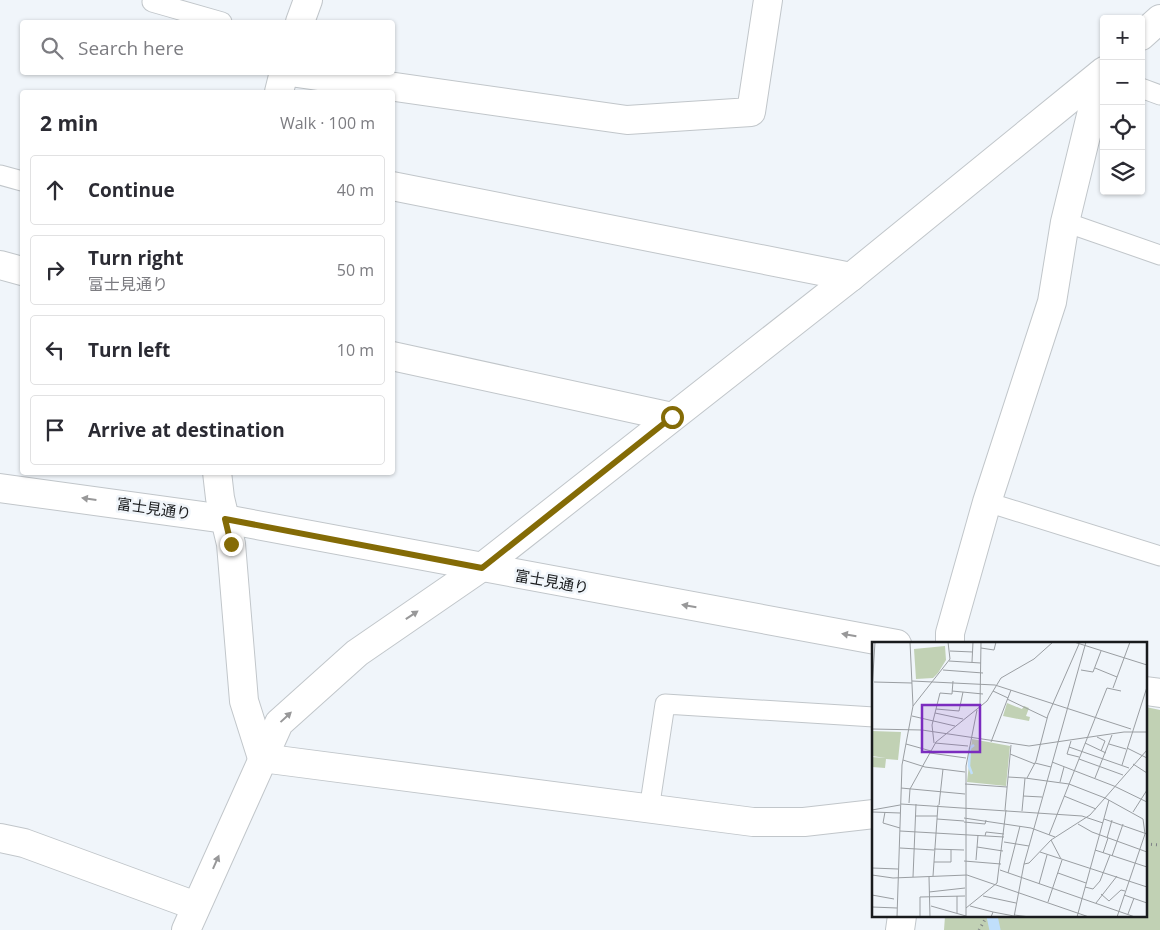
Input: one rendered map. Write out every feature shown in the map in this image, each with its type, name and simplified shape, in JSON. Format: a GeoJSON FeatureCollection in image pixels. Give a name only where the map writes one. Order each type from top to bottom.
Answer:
{"type":"FeatureCollection","features":[{"type":"Feature","properties":{"kind":"street"},"geometry":{"type":"LineString","coordinates":[[301,20],[308,0]]}},
{"type":"Feature","properties":{"kind":"street"},"geometry":{"type":"LineString","coordinates":[[311,75],[627,120],[751,112],[768,0]]}},
{"type":"Feature","properties":{"kind":"street"},"geometry":{"type":"LineString","coordinates":[[1145,32],[1160,18]]}},
{"type":"Feature","properties":{"kind":"street"},"geometry":{"type":"LineString","coordinates":[[280,90],[283,75]]}},
{"type":"Feature","properties":{"kind":"street"},"geometry":{"type":"LineString","coordinates":[[0,838],[24,843],[191,918],[279,722],[362,648],[482,568],[851,277],[1100,75]]}},
{"type":"Feature","properties":{"kind":"street"},"geometry":{"type":"LineString","coordinates":[[950,642],[950,633],[987,502],[1052,302],[1065,222],[1100,85]]}},
{"type":"Feature","properties":{"kind":"street"},"geometry":{"type":"LineString","coordinates":[[395,187],[851,277]]}},
{"type":"Feature","properties":{"kind":"street"},"geometry":{"type":"LineString","coordinates":[[0,265],[20,270]]}},
{"type":"Feature","properties":{"kind":"street"},"geometry":{"type":"LineString","coordinates":[[395,357],[672,417]]}},
{"type":"Feature","properties":{"kind":"street"},"geometry":{"type":"LineString","coordinates":[[217,475],[220,498],[231,544],[244,701],[262,758]]}},
{"type":"Feature","properties":{"kind":"street","name":"富士見通り"},"geometry":{"type":"LineString","coordinates":[[0,488],[225,519],[886,642]]}},
{"type":"Feature","properties":{"kind":"street"},"geometry":{"type":"LineString","coordinates":[[262,758],[649,810],[753,822],[804,822],[872,814]]}},
{"type":"Feature","properties":{"kind":"lane"},"geometry":{"type":"LineString","coordinates":[[152,2],[215,20]]}},
{"type":"Feature","properties":{"kind":"lane"},"geometry":{"type":"LineString","coordinates":[[1145,89],[1160,95]]}},
{"type":"Feature","properties":{"kind":"lane"},"geometry":{"type":"LineString","coordinates":[[0,175],[20,180]]}},
{"type":"Feature","properties":{"kind":"lane"},"geometry":{"type":"LineString","coordinates":[[1065,222],[1160,255]]}},
{"type":"Feature","properties":{"kind":"lane"},"geometry":{"type":"LineString","coordinates":[[987,502],[1160,556]]}},
{"type":"Feature","properties":{"kind":"lane"},"geometry":{"type":"LineString","coordinates":[[649,810],[665,704],[872,718]]}},
{"type":"Feature","properties":{"kind":"path"},"geometry":{"type":"LineString","coordinates":[[979,930],[985,918]]}},
{"type":"Feature","properties":{"kind":"green space"},"geometry":{"type":"Polygon","coordinates":[[[1148,707],[1160,710],[1160,930],[944,930],[945,918],[1148,918],[1148,707]]]}},
{"type":"Feature","properties":{"kind":"waterway"},"geometry":{"type":"LineString","coordinates":[[992,918],[995,930]]}},
{"type":"Feature","properties":{"kind":"route"},"geometry":{"type":"LineString","coordinates":[[231,544],[225,519],[482,568],[672,417]]}}]}
